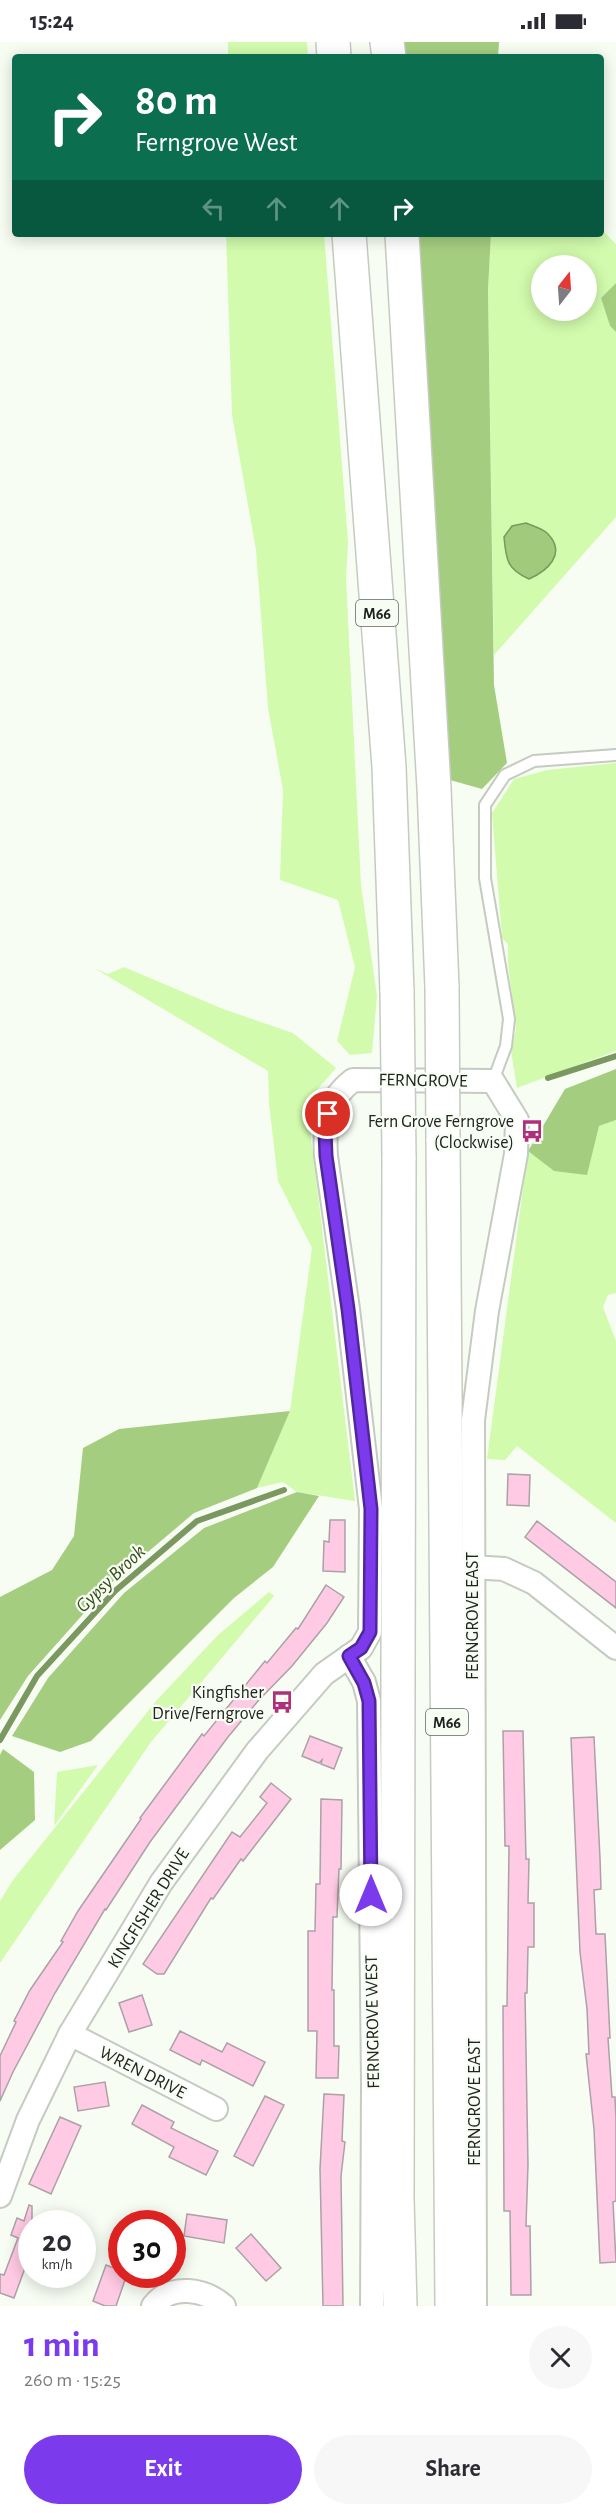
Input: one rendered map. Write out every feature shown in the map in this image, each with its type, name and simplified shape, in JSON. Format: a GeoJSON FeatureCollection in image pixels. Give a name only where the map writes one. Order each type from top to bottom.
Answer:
{"type":"FeatureCollection","features":[{"type":"Feature","properties":{"kind":"highway","name":"M66"},"geometry":{"type":"LineString","coordinates":[[349,237],[389,767],[397,992],[399,1157],[397,2199],[400,2306]]}},
{"type":"Feature","properties":{"kind":"highway","name":"M66"},"geometry":{"type":"LineString","coordinates":[[402,237],[433,776],[442,987],[452,2306]]}},
{"type":"Feature","properties":{"kind":"street","name":"FERNGROVE"},"geometry":{"type":"LineString","coordinates":[[349,1656],[361,1648],[370,1632],[371,1509],[325,1131],[328,1114],[339,1091],[353,1080],[493,1081]]}},
{"type":"Feature","properties":{"kind":"street","name":"FERNGROVE EAST"},"geometry":{"type":"LineString","coordinates":[[476,2306],[473,1420],[487,1311],[516,1154],[517,1120],[493,1081]]}},
{"type":"Feature","properties":{"kind":"street"},"geometry":{"type":"LineString","coordinates":[[472,1567],[504,1569],[534,1583],[616,1648]]}},
{"type":"Feature","properties":{"kind":"street","name":"KINGFISHER DRIVE"},"geometry":{"type":"LineString","coordinates":[[0,2196],[28,2120],[70,2034],[161,1883],[257,1751],[324,1674],[349,1656]]}},
{"type":"Feature","properties":{"kind":"street","name":"FERNGROVE WEST"},"geometry":{"type":"LineString","coordinates":[[349,1656],[364,1683],[369,1701],[373,2085],[372,2306]]}},
{"type":"Feature","properties":{"kind":"street","name":"WREN DRIVE"},"geometry":{"type":"LineString","coordinates":[[70,2034],[216,2109]]}},
{"type":"Feature","properties":{"kind":"street"},"geometry":{"type":"LineString","coordinates":[[153,2306],[170,2294],[182,2291],[206,2293],[224,2306]]}},
{"type":"Feature","properties":{"kind":"lane"},"geometry":{"type":"LineString","coordinates":[[493,1081],[506,1046],[509,1019],[485,878],[485,806],[505,775],[534,761],[616,755]]}},
{"type":"Feature","properties":{"kind":"shaded area"},"geometry":{"type":"Polygon","coordinates":[[[228,42],[307,42],[308,54],[228,54],[228,42]]]}},
{"type":"Feature","properties":{"kind":"shaded area"},"geometry":{"type":"Polygon","coordinates":[[[399,42],[499,42],[498,54],[401,54],[399,42]]]}},
{"type":"Feature","properties":{"kind":"shaded area"},"geometry":{"type":"Polygon","coordinates":[[[604,232],[616,244],[616,283],[601,298],[610,326],[616,332],[616,517],[494,655],[488,290],[491,237],[604,237],[604,232]]]}},
{"type":"Feature","properties":{"kind":"shaded area"},"geometry":{"type":"Polygon","coordinates":[[[226,237],[324,237],[348,542],[346,578],[361,885],[377,996],[372,1053],[350,1055],[337,1041],[355,967],[338,900],[280,880],[283,790],[268,708],[256,550],[232,415],[226,237]]]}},
{"type":"Feature","properties":{"kind":"shaded area"},"geometry":{"type":"Polygon","coordinates":[[[417,237],[491,237],[488,290],[494,685],[507,763],[482,789],[450,780],[417,237]]]}},
{"type":"Feature","properties":{"kind":"shaded area"},"geometry":{"type":"Polygon","coordinates":[[[616,283],[616,332],[610,326],[601,298],[616,283]]]}},
{"type":"Feature","properties":{"kind":"shaded area"},"geometry":{"type":"Polygon","coordinates":[[[526,523],[546,532],[556,548],[548,567],[529,579],[516,571],[509,563],[504,537],[512,526],[526,523]]]}},
{"type":"Feature","properties":{"kind":"shaded area"},"geometry":{"type":"Polygon","coordinates":[[[616,763],[616,1051],[517,1088],[511,1051],[516,1029],[508,964],[508,944],[502,938],[492,813],[514,779],[547,770],[616,763]]]}},
{"type":"Feature","properties":{"kind":"shaded area"},"geometry":{"type":"Polygon","coordinates":[[[124,967],[223,1009],[293,1033],[336,1068],[316,1091],[310,1129],[355,1501],[297,1492],[283,1482],[257,1488],[290,1411],[312,1248],[278,1181],[269,1103],[268,1071],[94,968],[108,974],[124,967]]]}},
{"type":"Feature","properties":{"kind":"shaded area"},"geometry":{"type":"Polygon","coordinates":[[[616,1069],[616,1120],[599,1126],[587,1175],[554,1171],[528,1151],[565,1089],[616,1069]]]}},
{"type":"Feature","properties":{"kind":"shaded area"},"geometry":{"type":"Polygon","coordinates":[[[616,1120],[616,1293],[608,1295],[603,1307],[616,1341],[616,1523],[517,1446],[505,1460],[487,1459],[528,1151],[554,1171],[599,1126],[616,1120]]]}},
{"type":"Feature","properties":{"kind":"shaded area"},"geometry":{"type":"Polygon","coordinates":[[[290,1411],[257,1488],[194,1513],[110,1584],[28,1676],[0,1720],[0,1597],[52,1570],[74,1536],[83,1448],[119,1429],[290,1411]]]}},
{"type":"Feature","properties":{"kind":"shaded area"},"geometry":{"type":"Polygon","coordinates":[[[297,1492],[319,1496],[273,1567],[234,1598],[91,1741],[60,1752],[12,1736],[48,1678],[124,1593],[204,1528],[297,1492]]]}},
{"type":"Feature","properties":{"kind":"shaded area"},"geometry":{"type":"Polygon","coordinates":[[[269,1592],[274,1596],[151,1742],[0,1963],[0,1901],[13,1880],[156,1701],[218,1635],[269,1592]]]}},
{"type":"Feature","properties":{"kind":"shaded area"},"geometry":{"type":"Polygon","coordinates":[[[3,1749],[34,1772],[35,1820],[0,1850],[0,1755],[3,1749]]]}},
{"type":"Feature","properties":{"kind":"shaded area"},"geometry":{"type":"Polygon","coordinates":[[[98,1765],[54,1826],[57,1772],[98,1765]]]}},
{"type":"Feature","properties":{"kind":"building"},"geometry":{"type":"Polygon","coordinates":[[[508,1474],[530,1475],[529,1506],[507,1505],[508,1474]]]}},
{"type":"Feature","properties":{"kind":"building"},"geometry":{"type":"Polygon","coordinates":[[[330,1520],[345,1520],[345,1572],[323,1571],[324,1541],[329,1542],[330,1520]]]}},
{"type":"Feature","properties":{"kind":"building"},"geometry":{"type":"Polygon","coordinates":[[[537,1521],[616,1582],[616,1608],[525,1537],[537,1521]]]}},
{"type":"Feature","properties":{"kind":"building"},"geometry":{"type":"Polygon","coordinates":[[[326,1585],[344,1597],[327,1623],[292,1666],[258,1701],[228,1737],[150,1842],[105,1909],[55,1993],[0,2101],[0,2056],[16,2022],[14,2021],[30,1990],[63,1942],[61,1941],[78,1911],[140,1818],[202,1734],[204,1736],[265,1661],[267,1663],[296,1628],[298,1629],[326,1585]]]}},
{"type":"Feature","properties":{"kind":"building"},"geometry":{"type":"Polygon","coordinates":[[[503,1731],[523,1731],[526,1859],[529,1859],[528,1903],[534,1903],[534,1947],[528,1947],[527,1993],[525,1993],[528,2165],[526,2226],[530,2226],[531,2295],[511,2295],[510,2211],[504,2211],[503,2006],[507,2006],[509,1846],[505,1846],[503,1731]]]}},
{"type":"Feature","properties":{"kind":"building"},"geometry":{"type":"Polygon","coordinates":[[[310,1736],[342,1748],[334,1769],[321,1764],[322,1760],[319,1763],[302,1756],[310,1736]]]}},
{"type":"Feature","properties":{"kind":"building"},"geometry":{"type":"Polygon","coordinates":[[[594,1737],[601,1889],[594,1890],[596,1934],[605,1934],[610,2038],[608,2038],[612,2097],[615,2097],[616,2119],[616,2201],[613,2202],[616,2262],[600,2263],[594,2129],[586,2054],[589,2054],[587,2009],[580,1952],[571,1738],[594,1737]]]}},
{"type":"Feature","properties":{"kind":"building"},"geometry":{"type":"Polygon","coordinates":[[[271,1783],[291,1799],[243,1861],[241,1859],[213,1899],[211,1898],[164,1974],[157,1974],[143,1964],[232,1832],[240,1837],[267,1803],[260,1797],[271,1783]]]}},
{"type":"Feature","properties":{"kind":"building"},"geometry":{"type":"Polygon","coordinates":[[[321,1799],[342,1800],[341,1869],[339,1869],[337,1917],[333,1917],[332,1990],[334,1990],[334,2046],[339,2046],[338,2078],[316,2078],[317,2031],[308,2031],[308,1931],[315,1931],[316,1884],[320,1884],[321,1799]]]}},
{"type":"Feature","properties":{"kind":"building"},"geometry":{"type":"Polygon","coordinates":[[[142,1995],[152,2025],[129,2032],[119,2003],[142,1995]]]}},
{"type":"Feature","properties":{"kind":"building"},"geometry":{"type":"Polygon","coordinates":[[[180,2031],[222,2052],[227,2043],[265,2062],[253,2086],[202,2060],[200,2065],[170,2050],[180,2031]]]}},
{"type":"Feature","properties":{"kind":"building"},"geometry":{"type":"Polygon","coordinates":[[[105,2082],[109,2106],[78,2111],[74,2087],[105,2082]]]}},
{"type":"Feature","properties":{"kind":"building"},"geometry":{"type":"Polygon","coordinates":[[[324,2094],[344,2095],[342,2141],[345,2142],[341,2176],[343,2306],[323,2306],[320,2169],[324,2094]]]}},
{"type":"Feature","properties":{"kind":"building"},"geometry":{"type":"Polygon","coordinates":[[[265,2096],[284,2105],[253,2166],[234,2156],[265,2096]]]}},
{"type":"Feature","properties":{"kind":"building"},"geometry":{"type":"Polygon","coordinates":[[[142,2105],[174,2122],[171,2128],[218,2151],[206,2175],[169,2157],[174,2147],[132,2124],[142,2105]]]}},
{"type":"Feature","properties":{"kind":"building"},"geometry":{"type":"Polygon","coordinates":[[[60,2117],[81,2126],[51,2194],[29,2184],[60,2117]]]}},
{"type":"Feature","properties":{"kind":"building"},"geometry":{"type":"Polygon","coordinates":[[[187,2214],[227,2220],[224,2243],[186,2236],[187,2214]]]}},
{"type":"Feature","properties":{"kind":"building"},"geometry":{"type":"Polygon","coordinates":[[[18,2218],[18,2238],[11,2235],[18,2218]]]}},
{"type":"Feature","properties":{"kind":"building"},"geometry":{"type":"Polygon","coordinates":[[[251,2234],[281,2268],[266,2281],[236,2248],[251,2234]]]}},
{"type":"Feature","properties":{"kind":"building"},"geometry":{"type":"Polygon","coordinates":[[[18,2238],[18,2287],[14,2298],[0,2293],[0,2274],[4,2275],[18,2238]]]}},
{"type":"Feature","properties":{"kind":"building"},"geometry":{"type":"Polygon","coordinates":[[[106,2265],[108,2266],[108,2288],[122,2288],[116,2306],[105,2306],[93,2301],[106,2265]]]}},
{"type":"Feature","properties":{"kind":"waterway","name":"Gypsy Brook"},"geometry":{"type":"LineString","coordinates":[[548,1078],[616,1056]]}},
{"type":"Feature","properties":{"kind":"waterway","name":"Gypsy Brook"},"geometry":{"type":"LineString","coordinates":[[0,1740],[37,1676],[115,1591],[197,1521],[284,1490]]}},
{"type":"Feature","properties":{"kind":"place","name":"Fern Grove Ferngrove (Clockwise)"},"geometry":{"type":"Point","coordinates":[532,1131]}},
{"type":"Feature","properties":{"kind":"place","name":"Kingfisher Drive/Ferngrove"},"geometry":{"type":"Point","coordinates":[282,1702]}},
{"type":"Feature","properties":{"kind":"route"},"geometry":{"type":"LineString","coordinates":[[328,1114],[325,1131],[326,1156],[348,1309],[371,1509],[372,1615],[370,1632],[361,1648],[349,1656],[364,1683],[369,1701],[371,1895]]}}]}
